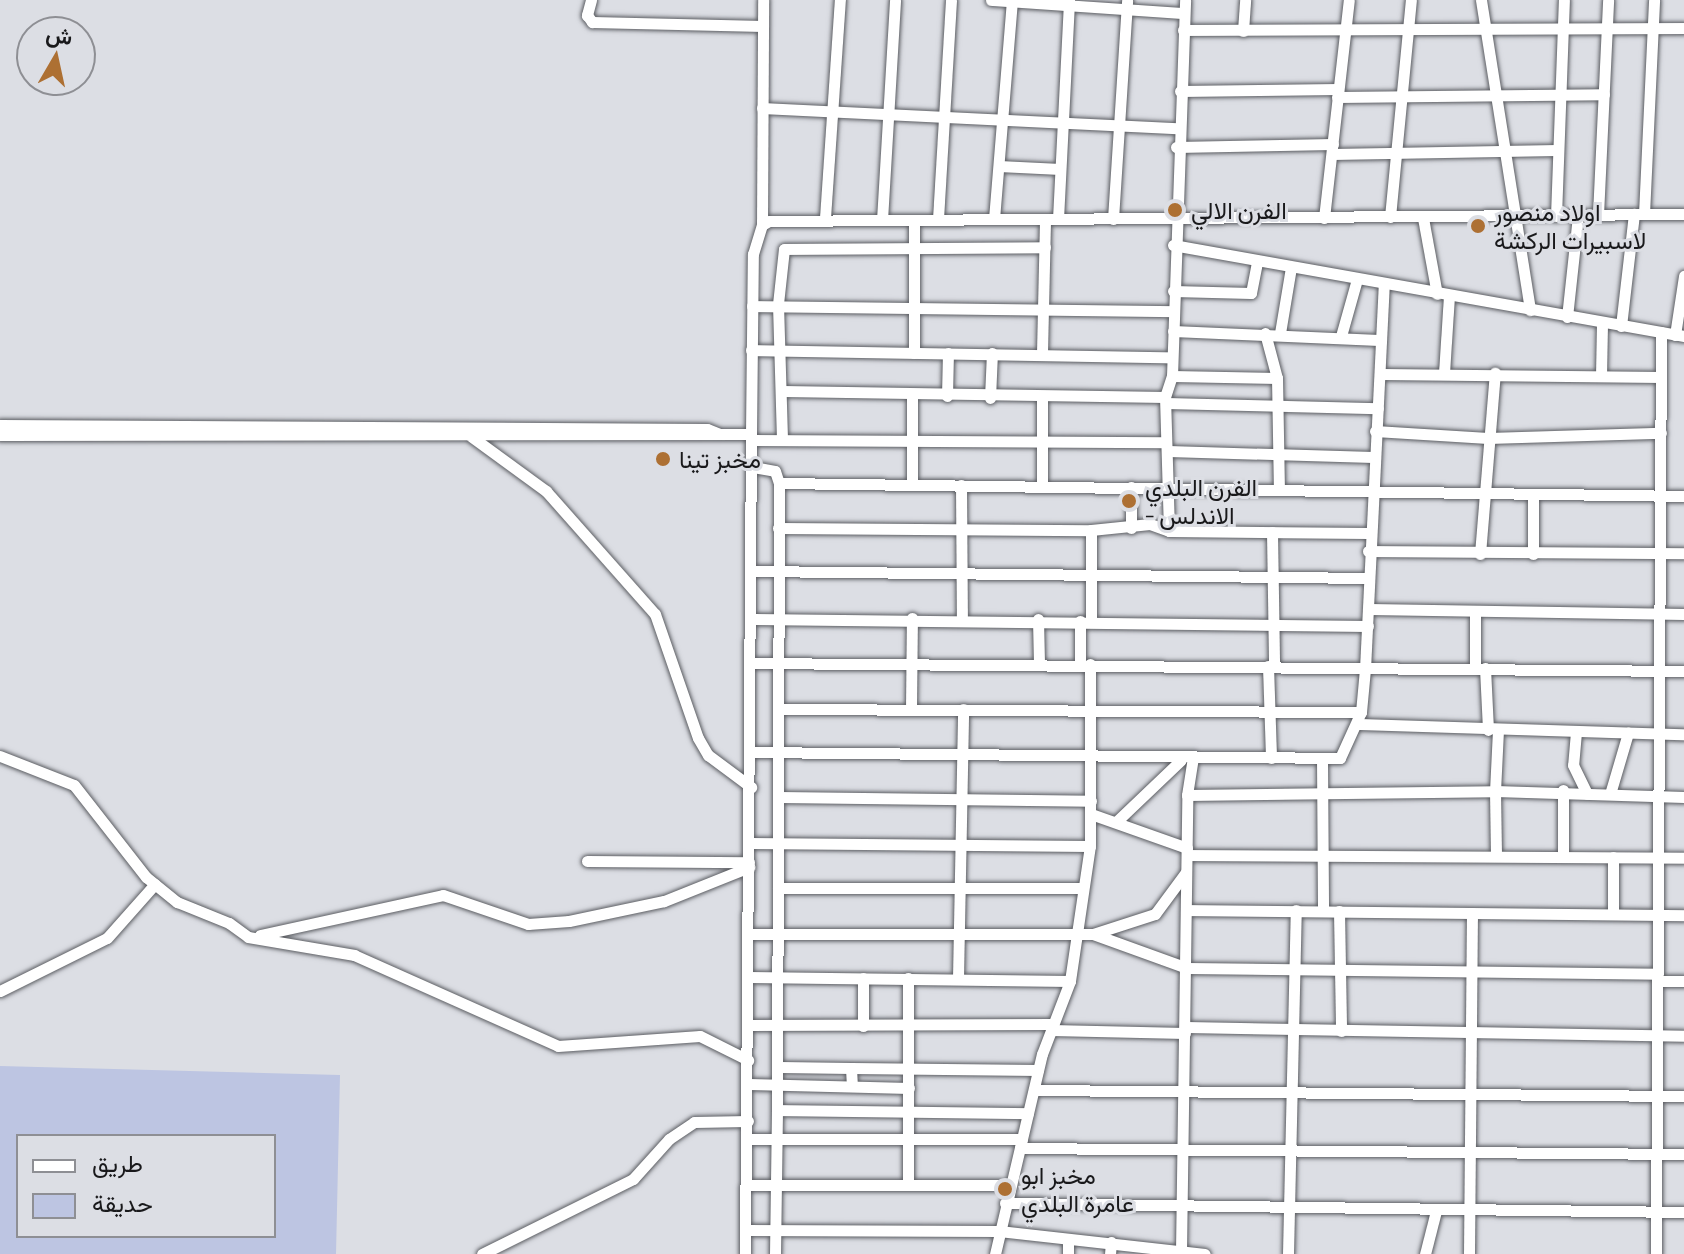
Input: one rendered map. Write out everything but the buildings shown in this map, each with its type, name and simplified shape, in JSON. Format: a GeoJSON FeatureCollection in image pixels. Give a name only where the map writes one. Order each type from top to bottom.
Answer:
{"type":"FeatureCollection","features":[{"type":"Feature","properties":{"kind":"street"},"geometry":{"type":"LineString","coordinates":[[591,0],[587,15],[592,22],[763,26]]}},
{"type":"Feature","properties":{"kind":"street"},"geometry":{"type":"LineString","coordinates":[[745,1254],[754,619],[751,350],[752,306],[762,225],[763,0]]}},
{"type":"Feature","properties":{"kind":"street"},"geometry":{"type":"LineString","coordinates":[[825,218],[840,0]]}},
{"type":"Feature","properties":{"kind":"street"},"geometry":{"type":"LineString","coordinates":[[882,220],[895,0]]}},
{"type":"Feature","properties":{"kind":"street"},"geometry":{"type":"LineString","coordinates":[[938,219],[951,0]]}},
{"type":"Feature","properties":{"kind":"street"},"geometry":{"type":"LineString","coordinates":[[991,0],[1185,6],[1176,147],[1172,376],[1165,400],[1169,531]]}},
{"type":"Feature","properties":{"kind":"street"},"geometry":{"type":"LineString","coordinates":[[1243,31],[1245,0]]}},
{"type":"Feature","properties":{"kind":"street"},"geometry":{"type":"LineString","coordinates":[[1324,218],[1349,0]]}},
{"type":"Feature","properties":{"kind":"street"},"geometry":{"type":"LineString","coordinates":[[1390,217],[1411,0]]}},
{"type":"Feature","properties":{"kind":"street"},"geometry":{"type":"LineString","coordinates":[[1481,0],[1518,216],[1530,310]]}},
{"type":"Feature","properties":{"kind":"street"},"geometry":{"type":"LineString","coordinates":[[1556,216],[1564,0]]}},
{"type":"Feature","properties":{"kind":"street"},"geometry":{"type":"LineString","coordinates":[[1598,215],[1608,0]]}},
{"type":"Feature","properties":{"kind":"street"},"geometry":{"type":"LineString","coordinates":[[1621,326],[1639,214],[1654,0]]}},
{"type":"Feature","properties":{"kind":"street"},"geometry":{"type":"LineString","coordinates":[[994,219],[1012,1]]}},
{"type":"Feature","properties":{"kind":"street"},"geometry":{"type":"LineString","coordinates":[[1042,353],[1045,247],[1060,169],[1068,3]]}},
{"type":"Feature","properties":{"kind":"street"},"geometry":{"type":"LineString","coordinates":[[1113,219],[1127,5]]}},
{"type":"Feature","properties":{"kind":"street"},"geometry":{"type":"LineString","coordinates":[[1183,30],[1408,32],[1486,28],[1684,28]]}},
{"type":"Feature","properties":{"kind":"street"},"geometry":{"type":"LineString","coordinates":[[1180,91],[1402,97],[1604,94]]}},
{"type":"Feature","properties":{"kind":"street"},"geometry":{"type":"LineString","coordinates":[[762,108],[1177,128]]}},
{"type":"Feature","properties":{"kind":"street"},"geometry":{"type":"LineString","coordinates":[[1176,147],[1332,149],[1396,155],[1557,150]]}},
{"type":"Feature","properties":{"kind":"street"},"geometry":{"type":"LineString","coordinates":[[999,166],[1060,169]]}},
{"type":"Feature","properties":{"kind":"street"},"geometry":{"type":"LineString","coordinates":[[762,225],[825,218],[1051,220],[1684,214]]}},
{"type":"Feature","properties":{"kind":"street"},"geometry":{"type":"LineString","coordinates":[[1567,317],[1578,216]]}},
{"type":"Feature","properties":{"kind":"street"},"geometry":{"type":"LineString","coordinates":[[1423,218],[1443,295],[1444,373]]}},
{"type":"Feature","properties":{"kind":"street"},"geometry":{"type":"LineString","coordinates":[[914,220],[914,353]]}},
{"type":"Feature","properties":{"kind":"street"},"geometry":{"type":"LineString","coordinates":[[1173,245],[1680,335],[1684,276]]}},
{"type":"Feature","properties":{"kind":"street"},"geometry":{"type":"LineString","coordinates":[[782,439],[783,391],[777,350],[778,304],[783,255],[789,247],[1045,247]]}},
{"type":"Feature","properties":{"kind":"street"},"geometry":{"type":"LineString","coordinates":[[1173,291],[1251,293],[1257,261]]}},
{"type":"Feature","properties":{"kind":"street"},"geometry":{"type":"LineString","coordinates":[[1280,333],[1291,267]]}},
{"type":"Feature","properties":{"kind":"street"},"geometry":{"type":"LineString","coordinates":[[1341,336],[1357,279]]}},
{"type":"Feature","properties":{"kind":"street"},"geometry":{"type":"LineString","coordinates":[[751,752],[1090,755],[1187,759],[1340,758],[1359,718],[1365,669],[1371,490],[1381,374],[1379,340],[1384,284]]}},
{"type":"Feature","properties":{"kind":"street"},"geometry":{"type":"LineString","coordinates":[[752,306],[1043,306],[1173,311]]}},
{"type":"Feature","properties":{"kind":"street"},"geometry":{"type":"LineString","coordinates":[[1601,376],[1602,323]]}},
{"type":"Feature","properties":{"kind":"street"},"geometry":{"type":"LineString","coordinates":[[1173,331],[1280,333],[1379,340]]}},
{"type":"Feature","properties":{"kind":"street"},"geometry":{"type":"LineString","coordinates":[[1656,1254],[1661,332]]}},
{"type":"Feature","properties":{"kind":"street"},"geometry":{"type":"LineString","coordinates":[[1265,333],[1277,378],[1275,453],[1279,488]]}},
{"type":"Feature","properties":{"kind":"street"},"geometry":{"type":"LineString","coordinates":[[751,350],[1172,357]]}},
{"type":"Feature","properties":{"kind":"street"},"geometry":{"type":"LineString","coordinates":[[947,396],[948,353]]}},
{"type":"Feature","properties":{"kind":"street"},"geometry":{"type":"LineString","coordinates":[[990,398],[992,353]]}},
{"type":"Feature","properties":{"kind":"street"},"geometry":{"type":"LineString","coordinates":[[1480,554],[1495,373]]}},
{"type":"Feature","properties":{"kind":"street"},"geometry":{"type":"LineString","coordinates":[[1381,374],[1661,377]]}},
{"type":"Feature","properties":{"kind":"street"},"geometry":{"type":"LineString","coordinates":[[1172,376],[1277,378]]}},
{"type":"Feature","properties":{"kind":"street"},"geometry":{"type":"LineString","coordinates":[[783,391],[912,398],[1165,400],[1378,408]]}},
{"type":"Feature","properties":{"kind":"street"},"geometry":{"type":"LineString","coordinates":[[912,398],[912,485]]}},
{"type":"Feature","properties":{"kind":"street"},"geometry":{"type":"LineString","coordinates":[[1042,398],[1042,484]]}},
{"type":"Feature","properties":{"kind":"street"},"geometry":{"type":"LineString","coordinates":[[0,425],[692,429],[721,435]]}},
{"type":"Feature","properties":{"kind":"street"},"geometry":{"type":"LineString","coordinates":[[1375,431],[1488,438],[1661,433]]}},
{"type":"Feature","properties":{"kind":"street"},"geometry":{"type":"LineString","coordinates":[[0,435],[721,435],[782,439],[1041,439],[1373,457]]}},
{"type":"Feature","properties":{"kind":"street"},"geometry":{"type":"LineString","coordinates":[[472,437],[546,491],[655,614],[698,738],[708,755],[751,787]]}},
{"type":"Feature","properties":{"kind":"street"},"geometry":{"type":"LineString","coordinates":[[753,467],[775,471],[779,483],[780,752],[776,1026],[780,1084],[775,1254]]}},
{"type":"Feature","properties":{"kind":"street"},"geometry":{"type":"LineString","coordinates":[[779,483],[1279,488],[1533,497],[1684,496]]}},
{"type":"Feature","properties":{"kind":"street"},"geometry":{"type":"LineString","coordinates":[[961,485],[962,617]]}},
{"type":"Feature","properties":{"kind":"street"},"geometry":{"type":"LineString","coordinates":[[1131,487],[1131,528]]}},
{"type":"Feature","properties":{"kind":"street"},"geometry":{"type":"LineString","coordinates":[[1533,497],[1533,554]]}},
{"type":"Feature","properties":{"kind":"street"},"geometry":{"type":"LineString","coordinates":[[778,528],[1091,530],[1150,524],[1169,531],[1369,533]]}},
{"type":"Feature","properties":{"kind":"street"},"geometry":{"type":"LineString","coordinates":[[995,1254],[1038,1070],[1070,981],[1090,846],[1091,709],[1085,664],[1091,530]]}},
{"type":"Feature","properties":{"kind":"street"},"geometry":{"type":"LineString","coordinates":[[1271,758],[1272,532]]}},
{"type":"Feature","properties":{"kind":"street"},"geometry":{"type":"LineString","coordinates":[[1368,551],[1684,553]]}},
{"type":"Feature","properties":{"kind":"street"},"geometry":{"type":"LineString","coordinates":[[754,571],[1369,578]]}},
{"type":"Feature","properties":{"kind":"street"},"geometry":{"type":"LineString","coordinates":[[1369,609],[1684,614]]}},
{"type":"Feature","properties":{"kind":"street"},"geometry":{"type":"LineString","coordinates":[[1475,612],[1480,668],[1493,730],[1496,854]]}},
{"type":"Feature","properties":{"kind":"street"},"geometry":{"type":"LineString","coordinates":[[754,619],[962,617],[1368,626]]}},
{"type":"Feature","properties":{"kind":"street"},"geometry":{"type":"LineString","coordinates":[[911,708],[912,618]]}},
{"type":"Feature","properties":{"kind":"street"},"geometry":{"type":"LineString","coordinates":[[1038,619],[1039,664]]}},
{"type":"Feature","properties":{"kind":"street"},"geometry":{"type":"LineString","coordinates":[[753,663],[1684,671]]}},
{"type":"Feature","properties":{"kind":"street"},"geometry":{"type":"LineString","coordinates":[[780,709],[1270,712],[1493,730],[1684,734]]}},
{"type":"Feature","properties":{"kind":"street"},"geometry":{"type":"LineString","coordinates":[[958,978],[963,709]]}},
{"type":"Feature","properties":{"kind":"street"},"geometry":{"type":"LineString","coordinates":[[1576,732],[1573,765],[1587,794]]}},
{"type":"Feature","properties":{"kind":"street"},"geometry":{"type":"LineString","coordinates":[[1610,794],[1628,733]]}},
{"type":"Feature","properties":{"kind":"street"},"geometry":{"type":"LineString","coordinates":[[0,756],[83,793],[126,857],[155,884],[248,937],[354,955],[558,1046],[700,1036],[748,1060]]}},
{"type":"Feature","properties":{"kind":"street"},"geometry":{"type":"LineString","coordinates":[[1175,1252],[1183,1205],[1187,759]]}},
{"type":"Feature","properties":{"kind":"street"},"geometry":{"type":"LineString","coordinates":[[1117,821],[1187,759]]}},
{"type":"Feature","properties":{"kind":"street"},"geometry":{"type":"LineString","coordinates":[[1322,759],[1323,911]]}},
{"type":"Feature","properties":{"kind":"street"},"geometry":{"type":"LineString","coordinates":[[1563,790],[1563,856]]}},
{"type":"Feature","properties":{"kind":"street"},"geometry":{"type":"LineString","coordinates":[[1187,795],[1563,790],[1587,794],[1684,797]]}},
{"type":"Feature","properties":{"kind":"street"},"geometry":{"type":"LineString","coordinates":[[779,797],[962,799],[1091,808],[1187,852],[1684,858]]}},
{"type":"Feature","properties":{"kind":"street"},"geometry":{"type":"LineString","coordinates":[[750,843],[1090,846]]}},
{"type":"Feature","properties":{"kind":"street"},"geometry":{"type":"LineString","coordinates":[[1613,857],[1613,913]]}},
{"type":"Feature","properties":{"kind":"street"},"geometry":{"type":"LineString","coordinates":[[587,861],[749,865]]}},
{"type":"Feature","properties":{"kind":"street"},"geometry":{"type":"LineString","coordinates":[[248,937],[443,895],[528,924],[569,921],[664,901],[749,865]]}},
{"type":"Feature","properties":{"kind":"street"},"geometry":{"type":"LineString","coordinates":[[748,934],[1093,934],[1155,914],[1186,872]]}},
{"type":"Feature","properties":{"kind":"street"},"geometry":{"type":"LineString","coordinates":[[0,991],[107,938],[155,884]]}},
{"type":"Feature","properties":{"kind":"street"},"geometry":{"type":"LineString","coordinates":[[778,888],[1083,888]]}},
{"type":"Feature","properties":{"kind":"street"},"geometry":{"type":"LineString","coordinates":[[1186,910],[1684,915]]}},
{"type":"Feature","properties":{"kind":"street"},"geometry":{"type":"LineString","coordinates":[[1288,1254],[1294,1151],[1296,910]]}},
{"type":"Feature","properties":{"kind":"street"},"geometry":{"type":"LineString","coordinates":[[1339,911],[1341,1031]]}},
{"type":"Feature","properties":{"kind":"street"},"geometry":{"type":"LineString","coordinates":[[1469,1254],[1472,913]]}},
{"type":"Feature","properties":{"kind":"street"},"geometry":{"type":"LineString","coordinates":[[1093,934],[1187,968],[1472,971],[1684,981]]}},
{"type":"Feature","properties":{"kind":"street"},"geometry":{"type":"LineString","coordinates":[[749,977],[1070,981]]}},
{"type":"Feature","properties":{"kind":"street"},"geometry":{"type":"LineString","coordinates":[[863,978],[863,1026]]}},
{"type":"Feature","properties":{"kind":"street"},"geometry":{"type":"LineString","coordinates":[[908,978],[908,1184]]}},
{"type":"Feature","properties":{"kind":"street"},"geometry":{"type":"LineString","coordinates":[[748,1025],[863,1026],[909,1023],[1684,1036]]}},
{"type":"Feature","properties":{"kind":"street"},"geometry":{"type":"LineString","coordinates":[[780,1067],[1038,1070]]}},
{"type":"Feature","properties":{"kind":"street"},"geometry":{"type":"LineString","coordinates":[[851,1068],[852,1085]]}},
{"type":"Feature","properties":{"kind":"street"},"geometry":{"type":"LineString","coordinates":[[749,1084],[909,1088]]}},
{"type":"Feature","properties":{"kind":"street"},"geometry":{"type":"LineString","coordinates":[[1034,1090],[1472,1091],[1657,1098],[1684,1096]]}},
{"type":"Feature","properties":{"kind":"street"},"geometry":{"type":"LineString","coordinates":[[777,1110],[1028,1113]]}},
{"type":"Feature","properties":{"kind":"street"},"geometry":{"type":"LineString","coordinates":[[482,1254],[633,1179],[669,1139],[694,1122],[748,1121]]}},
{"type":"Feature","properties":{"kind":"street"},"geometry":{"type":"LineString","coordinates":[[747,1139],[907,1140],[1184,1151],[1471,1149],[1684,1154]]}},
{"type":"Feature","properties":{"kind":"street"},"geometry":{"type":"LineString","coordinates":[[747,1185],[1010,1185]]}},
{"type":"Feature","properties":{"kind":"street"},"geometry":{"type":"LineString","coordinates":[[1005,1203],[1684,1212]]}},
{"type":"Feature","properties":{"kind":"street"},"geometry":{"type":"LineString","coordinates":[[1425,1254],[1427,1227],[1436,1211]]}},
{"type":"Feature","properties":{"kind":"street"},"geometry":{"type":"LineString","coordinates":[[746,1230],[999,1231],[1068,1239],[1110,1248],[1203,1254]]}},
{"type":"Feature","properties":{"kind":"street"},"geometry":{"type":"LineString","coordinates":[[1068,1239],[1068,1254]]}},
{"type":"Feature","properties":{"kind":"green space"},"geometry":{"type":"Polygon","coordinates":[[[0,1066],[340,1075],[336,1254],[0,1254],[0,1066]]]}},
{"type":"Feature","properties":{"kind":"place","name":"الفرن الالي"},"geometry":{"type":"Point","coordinates":[1175,210]}},
{"type":"Feature","properties":{"kind":"place","name":"اولاد منصور لاسبيرات الركشة"},"geometry":{"type":"Point","coordinates":[1478,226]}},
{"type":"Feature","properties":{"kind":"place","name":"مخبز تينا"},"geometry":{"type":"Point","coordinates":[663,459]}},
{"type":"Feature","properties":{"kind":"place","name":"الفرن البلدي - الاندلس"},"geometry":{"type":"Point","coordinates":[1129,501]}},
{"type":"Feature","properties":{"kind":"place","name":"مخبز ابو عامرة البلدي"},"geometry":{"type":"Point","coordinates":[1005,1189]}}]}
